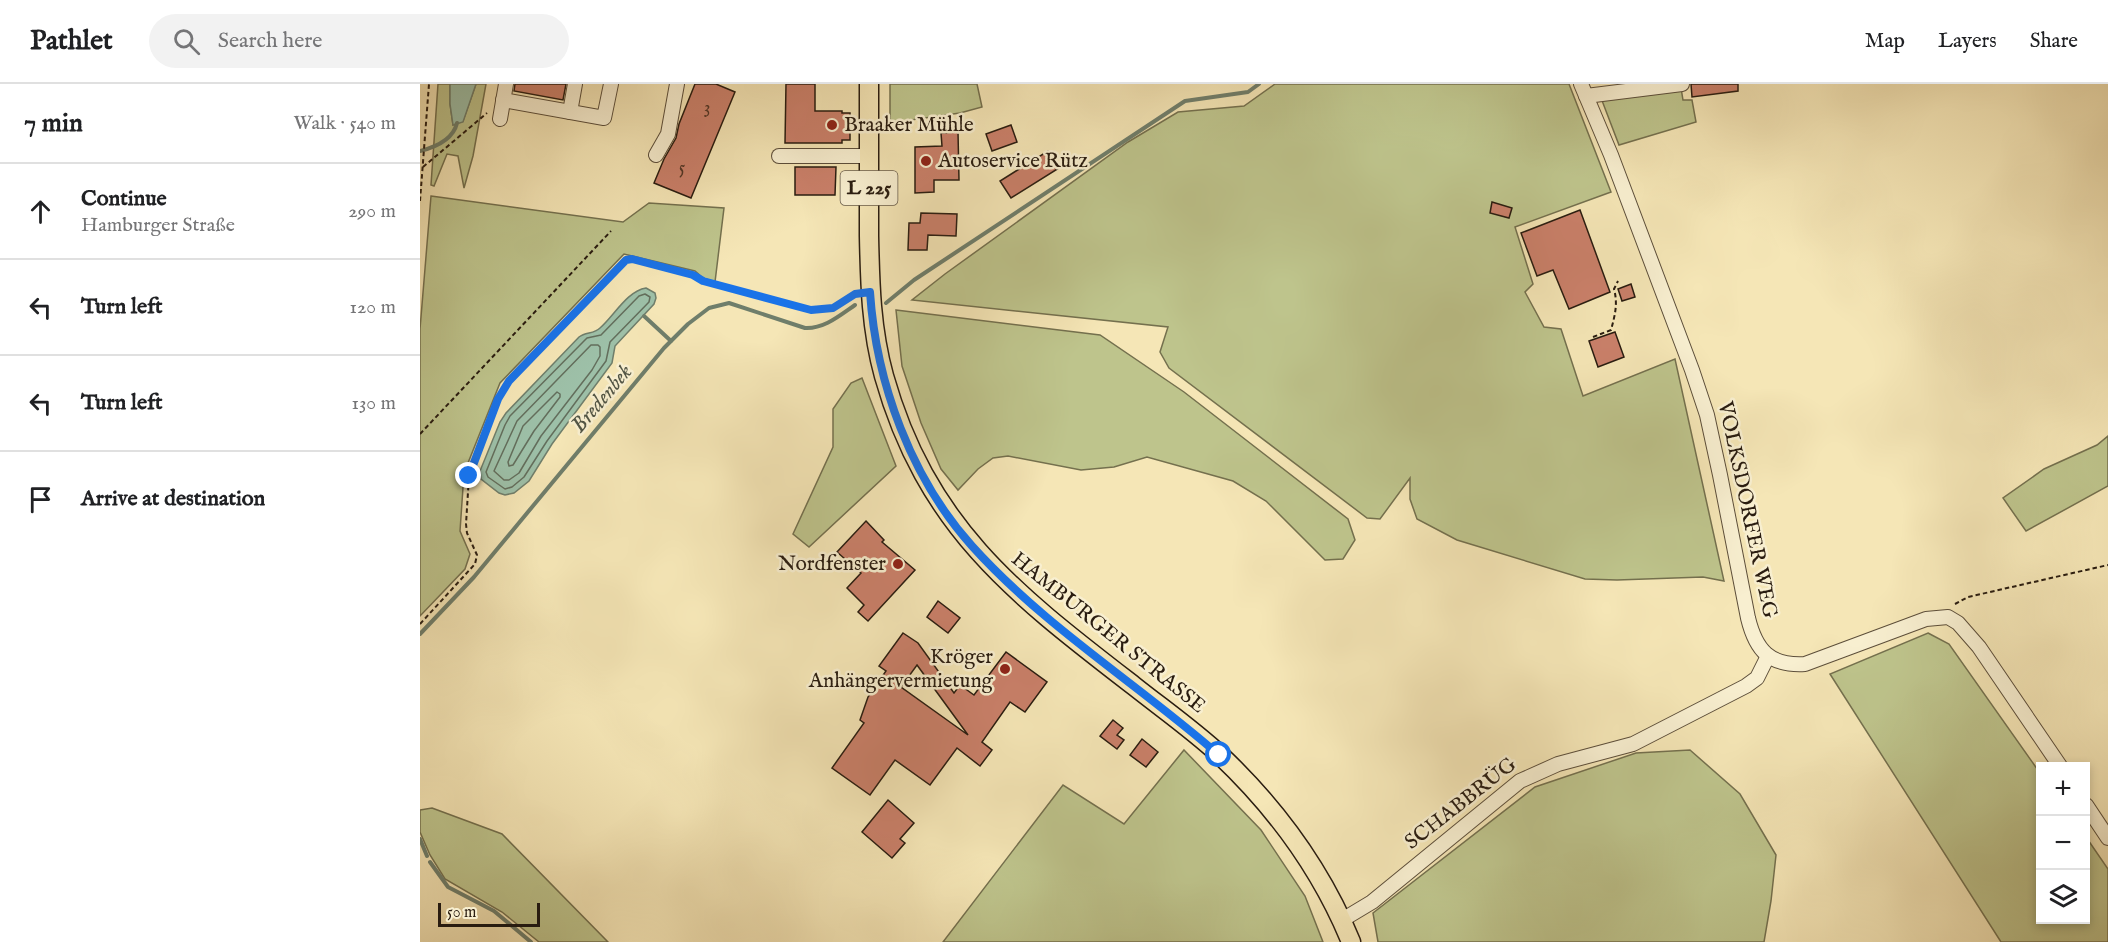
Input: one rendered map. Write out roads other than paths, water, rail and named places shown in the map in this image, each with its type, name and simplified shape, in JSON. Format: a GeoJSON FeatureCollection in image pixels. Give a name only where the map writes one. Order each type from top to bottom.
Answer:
{"type":"FeatureCollection","features":[{"type":"Feature","properties":{"kind":"main road","name":"HAMBURGER STRASSE"},"geometry":{"type":"LineString","coordinates":[[869,84],[872,314],[880,360],[900,424],[926,480],[954,524],[990,565],[1030,603],[1193,732],[1239,774],[1273,811],[1298,844],[1332,898],[1351,942]]}},
{"type":"Feature","properties":{"kind":"street"},"geometry":{"type":"LineString","coordinates":[[500,119],[506,84]]}},
{"type":"Feature","properties":{"kind":"street"},"geometry":{"type":"LineString","coordinates":[[570,112],[575,84]]}},
{"type":"Feature","properties":{"kind":"street"},"geometry":{"type":"LineString","coordinates":[[503,100],[604,118],[610,84]]}},
{"type":"Feature","properties":{"kind":"street"},"geometry":{"type":"LineString","coordinates":[[656,155],[668,134],[677,84]]}},
{"type":"Feature","properties":{"kind":"street"},"geometry":{"type":"LineString","coordinates":[[1583,90],[1682,84]]}},
{"type":"Feature","properties":{"kind":"street","name":"VOLKSDORFER WEG"},"geometry":{"type":"LineString","coordinates":[[1583,90],[1611,155],[1707,415],[1751,631],[1761,651],[1768,656]]}},
{"type":"Feature","properties":{"kind":"street"},"geometry":{"type":"LineString","coordinates":[[779,156],[869,156]]}},
{"type":"Feature","properties":{"kind":"street"},"geometry":{"type":"LineString","coordinates":[[1768,656],[1786,663],[1806,664],[1926,619],[1948,617],[1962,627],[1979,647],[2057,762]]}},
{"type":"Feature","properties":{"kind":"street","name":"SCHABBRÜG"},"geometry":{"type":"LineString","coordinates":[[1342,920],[1372,902],[1520,781],[1558,764],[1633,744],[1746,686],[1757,678],[1768,656]]}},
{"type":"Feature","properties":{"kind":"street"},"geometry":{"type":"LineString","coordinates":[[2090,812],[2108,838]]}},
{"type":"Feature","properties":{"kind":"water"},"geometry":{"type":"Polygon","coordinates":[[[450,84],[476,84],[463,122],[453,125],[450,104],[450,84]]]}},
{"type":"Feature","properties":{"kind":"water"},"geometry":{"type":"Polygon","coordinates":[[[646,288],[655,293],[654,304],[615,346],[612,363],[552,444],[529,481],[514,493],[505,495],[481,479],[480,471],[506,413],[579,337],[598,330],[627,299],[646,288]]]}},
{"type":"Feature","properties":{"kind":"waterway","name":"Bredenbek"},"geometry":{"type":"LineString","coordinates":[[886,303],[914,280],[1185,101],[1248,92],[1259,84]]}},
{"type":"Feature","properties":{"kind":"waterway"},"geometry":{"type":"LineString","coordinates":[[420,151],[443,142],[452,134],[457,123]]}},
{"type":"Feature","properties":{"kind":"waterway","name":"Bredenbek"},"geometry":{"type":"LineString","coordinates":[[420,634],[474,577],[664,348],[688,324],[709,308],[729,303],[805,328],[812,328],[825,324],[855,305]]}},
{"type":"Feature","properties":{"kind":"waterway"},"geometry":{"type":"LineString","coordinates":[[644,316],[671,341]]}},
{"type":"Feature","properties":{"kind":"waterway","name":"Bredenbek"},"geometry":{"type":"LineString","coordinates":[[420,839],[427,856]]}},
{"type":"Feature","properties":{"kind":"waterway","name":"Bredenbek"},"geometry":{"type":"LineString","coordinates":[[430,862],[448,887],[494,911],[531,942]]}},
{"type":"Feature","properties":{"kind":"place","name":"Braaker Mühle"},"geometry":{"type":"Point","coordinates":[832,125]}},
{"type":"Feature","properties":{"kind":"place","name":"Autoservice Rütz"},"geometry":{"type":"Point","coordinates":[926,161]}},
{"type":"Feature","properties":{"kind":"place","name":"Nordfenster"},"geometry":{"type":"Point","coordinates":[898,564]}},
{"type":"Feature","properties":{"kind":"place","name":"Kröger Anhängervermietung"},"geometry":{"type":"Point","coordinates":[1005,669]}}]}
